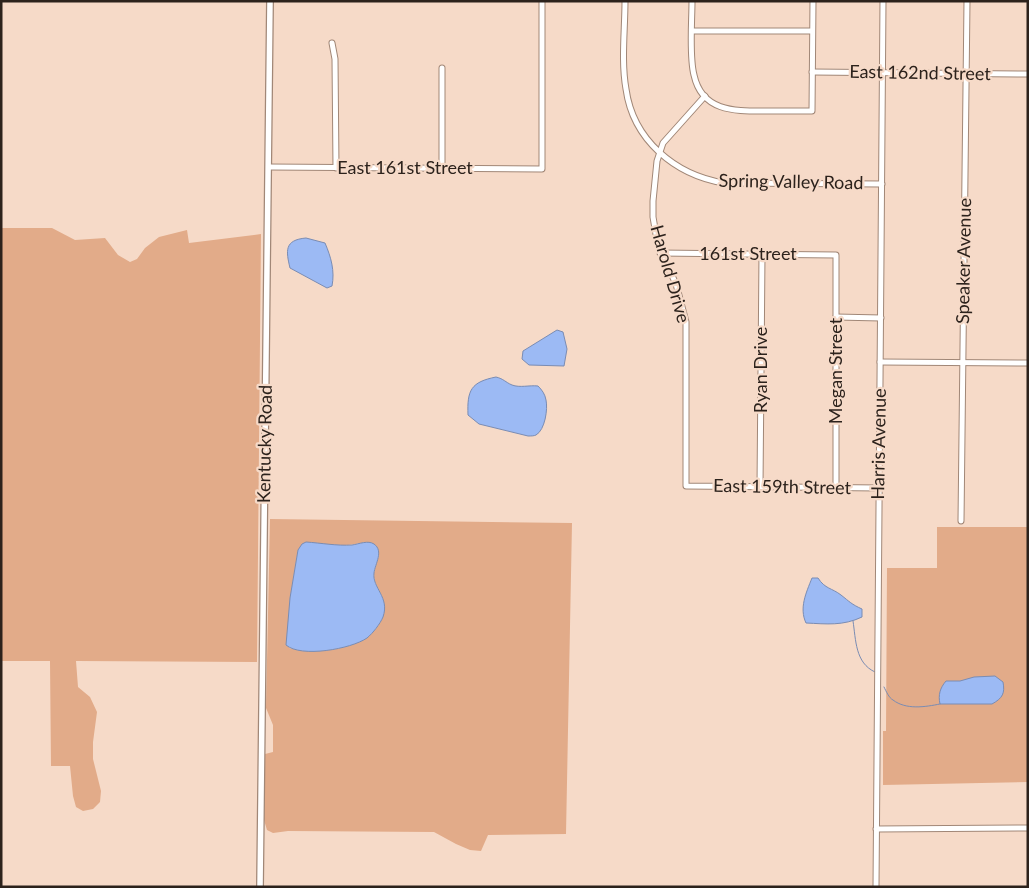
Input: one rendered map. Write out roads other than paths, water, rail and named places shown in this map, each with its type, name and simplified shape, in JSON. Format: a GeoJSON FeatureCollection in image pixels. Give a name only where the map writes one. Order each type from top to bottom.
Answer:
{"type":"FeatureCollection","features":[{"type":"Feature","properties":{"kind":"street","name":"Kentucky Road"},"geometry":{"type":"LineString","coordinates":[[260,887],[270,1]]}},
{"type":"Feature","properties":{"kind":"street","name":"East 161st Street"},"geometry":{"type":"LineString","coordinates":[[269,167],[542,169],[542,1]]}},
{"type":"Feature","properties":{"kind":"street","name":"Spring Valley Road"},"geometry":{"type":"LineString","coordinates":[[625,1],[624,80],[629,105],[639,127],[659,152],[673,164],[701,178],[724,183],[882,184]]}},
{"type":"Feature","properties":{"kind":"street"},"geometry":{"type":"LineString","coordinates":[[692,1],[694,75],[700,90],[705,96],[720,107],[735,111],[812,111],[813,1]]}},
{"type":"Feature","properties":{"kind":"street","name":"Harris Avenue"},"geometry":{"type":"LineString","coordinates":[[876,887],[883,1]]}},
{"type":"Feature","properties":{"kind":"street","name":"Speaker Avenue"},"geometry":{"type":"LineString","coordinates":[[961,521],[968,1]]}},
{"type":"Feature","properties":{"kind":"street"},"geometry":{"type":"LineString","coordinates":[[692,31],[812,31]]}},
{"type":"Feature","properties":{"kind":"street"},"geometry":{"type":"LineString","coordinates":[[332,43],[335,59],[336,168]]}},
{"type":"Feature","properties":{"kind":"street"},"geometry":{"type":"LineString","coordinates":[[442,68],[442,168]]}},
{"type":"Feature","properties":{"kind":"street","name":"East 162nd Street"},"geometry":{"type":"LineString","coordinates":[[812,72],[1028,74]]}},
{"type":"Feature","properties":{"kind":"street"},"geometry":{"type":"LineString","coordinates":[[659,152],[668,136],[705,96]]}},
{"type":"Feature","properties":{"kind":"street","name":"Harold Drive"},"geometry":{"type":"LineString","coordinates":[[659,152],[652,201],[655,232],[660,253],[676,284],[686,322],[686,486]]}},
{"type":"Feature","properties":{"kind":"street","name":"161st Street"},"geometry":{"type":"LineString","coordinates":[[660,253],[836,255]]}},
{"type":"Feature","properties":{"kind":"street","name":"Ryan Drive"},"geometry":{"type":"LineString","coordinates":[[760,487],[762,254]]}},
{"type":"Feature","properties":{"kind":"street","name":"Megan Street"},"geometry":{"type":"LineString","coordinates":[[836,255],[836,488]]}},
{"type":"Feature","properties":{"kind":"street"},"geometry":{"type":"LineString","coordinates":[[836,317],[881,318]]}},
{"type":"Feature","properties":{"kind":"street"},"geometry":{"type":"LineString","coordinates":[[880,362],[1028,364]]}},
{"type":"Feature","properties":{"kind":"street","name":"East 159th Street"},"geometry":{"type":"LineString","coordinates":[[686,486],[879,488]]}},
{"type":"Feature","properties":{"kind":"street"},"geometry":{"type":"LineString","coordinates":[[876,829],[1028,828]]}},
{"type":"Feature","properties":{"kind":"water"},"geometry":{"type":"Polygon","coordinates":[[[306,238],[325,243],[332,264],[332,286],[327,288],[290,268],[288,247],[294,241],[306,238]]]}},
{"type":"Feature","properties":{"kind":"water"},"geometry":{"type":"Polygon","coordinates":[[[557,330],[563,332],[567,349],[564,366],[529,365],[522,359],[523,351],[557,330]]]}},
{"type":"Feature","properties":{"kind":"water"},"geometry":{"type":"Polygon","coordinates":[[[496,377],[515,386],[538,386],[542,391],[545,396],[547,409],[542,429],[536,435],[528,436],[479,424],[468,415],[468,399],[472,388],[481,382],[496,377]]]}},
{"type":"Feature","properties":{"kind":"water"},"geometry":{"type":"Polygon","coordinates":[[[306,542],[352,545],[369,542],[377,547],[379,554],[374,578],[383,598],[385,610],[380,623],[367,638],[350,646],[326,650],[303,651],[286,645],[290,598],[298,550],[306,542]]]}},
{"type":"Feature","properties":{"kind":"water"},"geometry":{"type":"Polygon","coordinates":[[[812,578],[818,578],[826,586],[862,609],[862,617],[841,623],[806,623],[803,606],[812,578]]]}},
{"type":"Feature","properties":{"kind":"water"},"geometry":{"type":"Polygon","coordinates":[[[995,676],[1003,682],[1004,689],[999,700],[992,704],[940,704],[940,692],[946,681],[995,676]]]}},
{"type":"Feature","properties":{"kind":"waterway"},"geometry":{"type":"LineString","coordinates":[[853,621],[860,657],[868,668],[875,672]]}},
{"type":"Feature","properties":{"kind":"waterway"},"geometry":{"type":"LineString","coordinates":[[884,687],[892,699],[904,705],[922,707],[940,704]]}}]}
